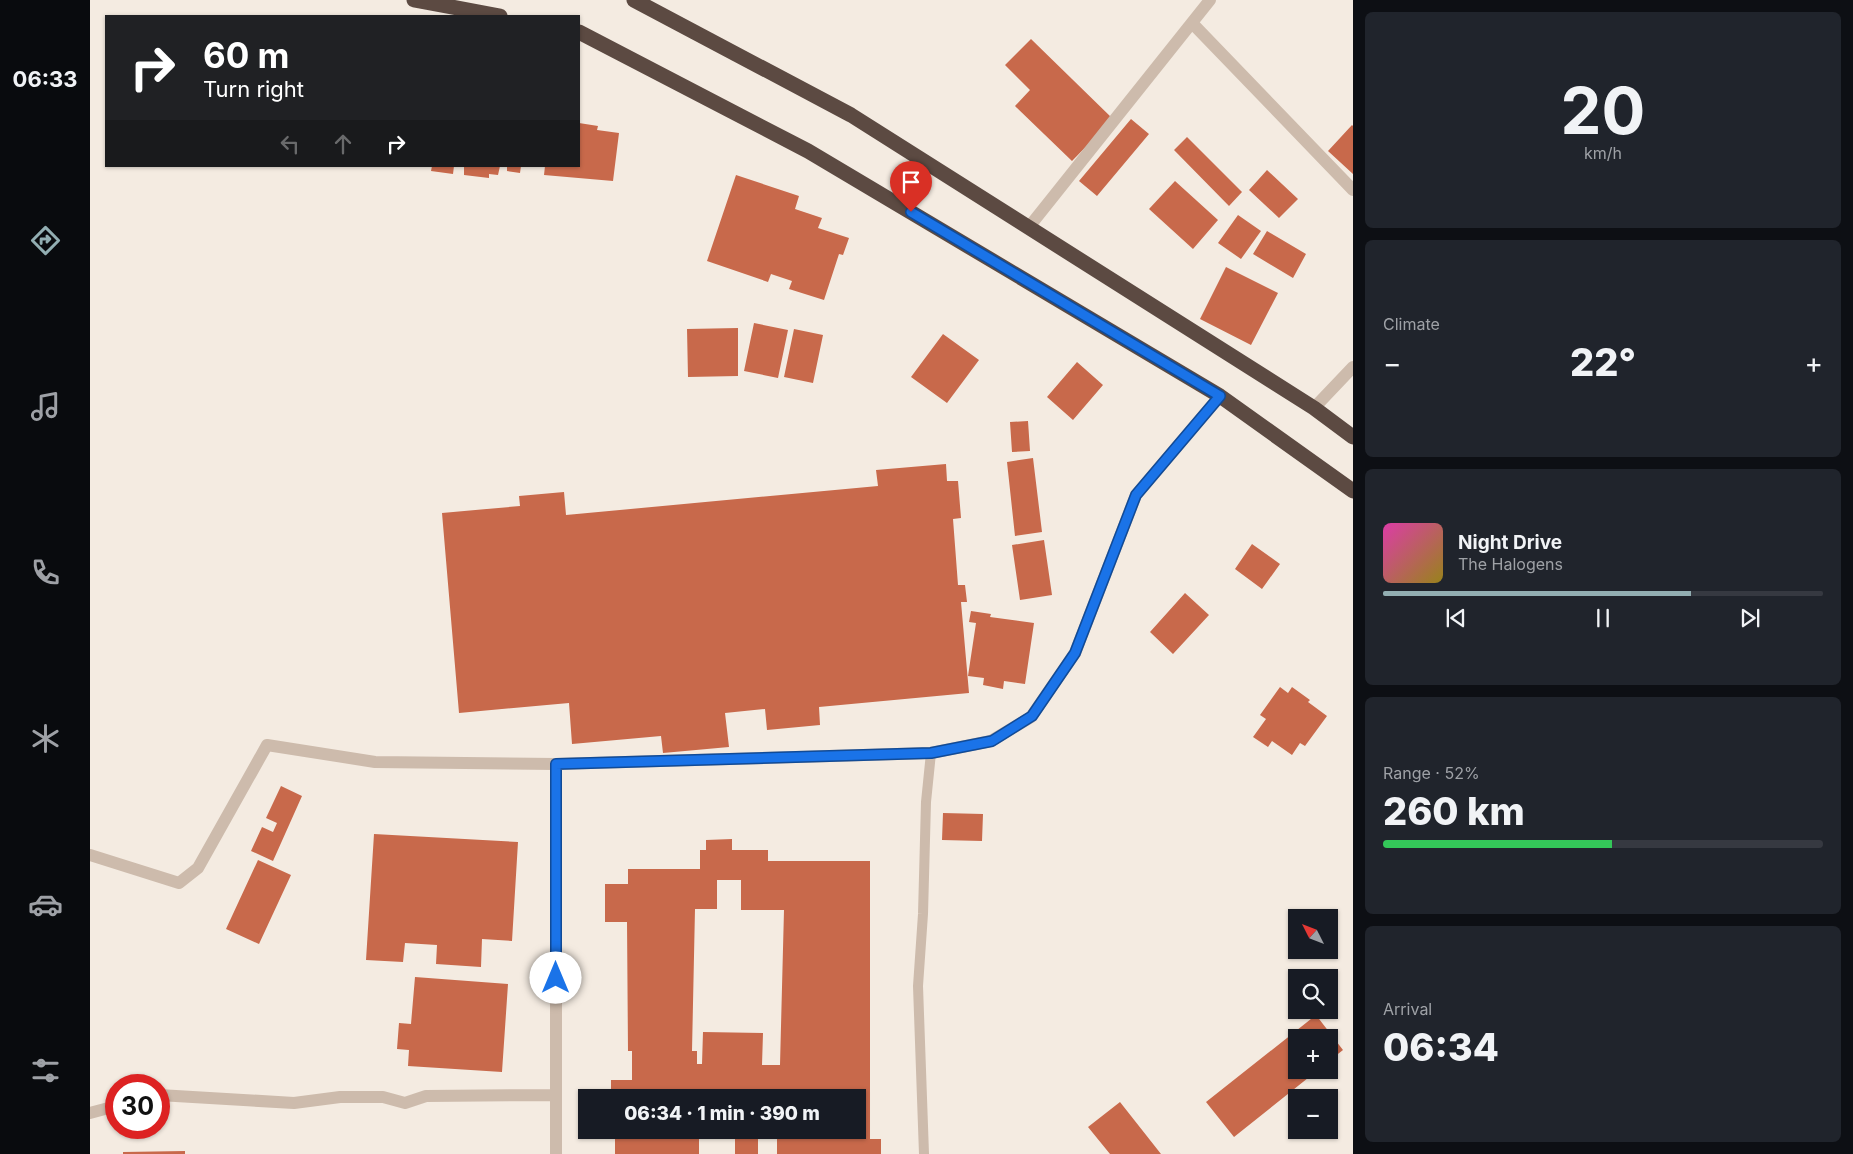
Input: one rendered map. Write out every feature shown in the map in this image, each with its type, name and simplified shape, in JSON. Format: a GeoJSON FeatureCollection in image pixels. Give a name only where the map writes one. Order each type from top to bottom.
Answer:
{"type":"FeatureCollection","features":[{"type":"Feature","properties":{"kind":"highway"},"geometry":{"type":"LineString","coordinates":[[414,0],[495,15]]}},
{"type":"Feature","properties":{"kind":"highway"},"geometry":{"type":"LineString","coordinates":[[634,0],[851,115],[1314,408],[1353,437]]}},
{"type":"Feature","properties":{"kind":"highway"},"geometry":{"type":"LineString","coordinates":[[580,33],[808,152],[1220,396],[1353,491]]}},
{"type":"Feature","properties":{"kind":"street"},"geometry":{"type":"LineString","coordinates":[[1029,228],[1193,24],[1210,0]]}},
{"type":"Feature","properties":{"kind":"street"},"geometry":{"type":"LineString","coordinates":[[1193,24],[1353,190]]}},
{"type":"Feature","properties":{"kind":"street"},"geometry":{"type":"LineString","coordinates":[[1314,408],[1353,367]]}},
{"type":"Feature","properties":{"kind":"street"},"geometry":{"type":"LineString","coordinates":[[90,855],[180,882],[198,868],[267,745],[375,762],[556,764],[931,753],[992,741],[1032,716],[1075,653],[1136,495],[1220,396]]}},
{"type":"Feature","properties":{"kind":"street"},"geometry":{"type":"LineString","coordinates":[[556,764],[556,1154]]}},
{"type":"Feature","properties":{"kind":"street"},"geometry":{"type":"LineString","coordinates":[[170,1096],[294,1103],[340,1098],[383,1097],[405,1103],[426,1096],[556,1095]]}},
{"type":"Feature","properties":{"kind":"street"},"geometry":{"type":"LineString","coordinates":[[90,1113],[105,1109]]}},
{"type":"Feature","properties":{"kind":"lane"},"geometry":{"type":"LineString","coordinates":[[924,1154],[918,986],[923,914],[926,802],[931,753]]}},
{"type":"Feature","properties":{"kind":"building"},"geometry":{"type":"Polygon","coordinates":[[[1031,39],[1113,119],[1072,161],[1015,106],[1030,90],[1005,65],[1031,39]]]}},
{"type":"Feature","properties":{"kind":"building"},"geometry":{"type":"Polygon","coordinates":[[[1131,119],[1149,134],[1097,196],[1079,181],[1131,119]]]}},
{"type":"Feature","properties":{"kind":"building"},"geometry":{"type":"Polygon","coordinates":[[[580,123],[598,126],[597,130],[619,133],[613,181],[544,175],[545,167],[580,167],[580,123]]]}},
{"type":"Feature","properties":{"kind":"building"},"geometry":{"type":"Polygon","coordinates":[[[1353,126],[1353,174],[1328,151],[1353,126]]]}},
{"type":"Feature","properties":{"kind":"building"},"geometry":{"type":"Polygon","coordinates":[[[1187,137],[1242,192],[1229,206],[1174,150],[1187,137]]]}},
{"type":"Feature","properties":{"kind":"building"},"geometry":{"type":"Polygon","coordinates":[[[432,167],[454,167],[453,174],[431,171],[432,167]]]}},
{"type":"Feature","properties":{"kind":"building"},"geometry":{"type":"Polygon","coordinates":[[[464,167],[500,167],[498,175],[489,174],[489,178],[464,175],[464,167]]]}},
{"type":"Feature","properties":{"kind":"building"},"geometry":{"type":"Polygon","coordinates":[[[507,167],[521,167],[520,173],[507,171],[507,167]]]}},
{"type":"Feature","properties":{"kind":"building"},"geometry":{"type":"Polygon","coordinates":[[[1267,170],[1298,199],[1279,218],[1249,190],[1267,170]]]}},
{"type":"Feature","properties":{"kind":"building"},"geometry":{"type":"Polygon","coordinates":[[[736,175],[799,196],[795,209],[822,218],[818,228],[849,238],[843,255],[839,254],[824,300],[789,289],[792,281],[771,274],[768,282],[707,261],[736,175]]]}},
{"type":"Feature","properties":{"kind":"building"},"geometry":{"type":"Polygon","coordinates":[[[1175,181],[1218,220],[1193,249],[1149,209],[1175,181]]]}},
{"type":"Feature","properties":{"kind":"building"},"geometry":{"type":"Polygon","coordinates":[[[1238,215],[1261,231],[1241,259],[1218,243],[1238,215]]]}},
{"type":"Feature","properties":{"kind":"building"},"geometry":{"type":"Polygon","coordinates":[[[1267,231],[1306,254],[1293,278],[1253,254],[1267,231]]]}},
{"type":"Feature","properties":{"kind":"building"},"geometry":{"type":"Polygon","coordinates":[[[1226,267],[1278,293],[1251,345],[1200,319],[1226,267]]]}},
{"type":"Feature","properties":{"kind":"building"},"geometry":{"type":"Polygon","coordinates":[[[754,323],[788,330],[778,378],[744,371],[754,323]]]}},
{"type":"Feature","properties":{"kind":"building"},"geometry":{"type":"Polygon","coordinates":[[[738,328],[738,376],[688,377],[687,329],[738,328]]]}},
{"type":"Feature","properties":{"kind":"building"},"geometry":{"type":"Polygon","coordinates":[[[794,329],[823,335],[813,383],[784,377],[794,329]]]}},
{"type":"Feature","properties":{"kind":"building"},"geometry":{"type":"Polygon","coordinates":[[[943,334],[979,360],[947,403],[911,377],[943,334]]]}},
{"type":"Feature","properties":{"kind":"building"},"geometry":{"type":"Polygon","coordinates":[[[1077,362],[1103,385],[1073,420],[1047,397],[1077,362]]]}},
{"type":"Feature","properties":{"kind":"building"},"geometry":{"type":"Polygon","coordinates":[[[1028,421],[1030,451],[1012,452],[1010,422],[1028,421]]]}},
{"type":"Feature","properties":{"kind":"building"},"geometry":{"type":"Polygon","coordinates":[[[1033,458],[1042,532],[1015,536],[1007,462],[1033,458]]]}},
{"type":"Feature","properties":{"kind":"building"},"geometry":{"type":"Polygon","coordinates":[[[946,464],[947,481],[958,481],[961,518],[953,519],[958,585],[965,585],[967,602],[961,602],[969,693],[819,707],[820,725],[767,730],[765,709],[725,713],[729,747],[663,753],[661,736],[572,744],[569,703],[459,713],[442,513],[520,506],[519,496],[564,492],[566,515],[878,486],[876,470],[946,464]]]}},
{"type":"Feature","properties":{"kind":"building"},"geometry":{"type":"Polygon","coordinates":[[[1044,540],[1052,595],[1020,600],[1012,545],[1044,540]]]}},
{"type":"Feature","properties":{"kind":"building"},"geometry":{"type":"Polygon","coordinates":[[[1252,544],[1280,564],[1262,589],[1235,569],[1252,544]]]}},
{"type":"Feature","properties":{"kind":"building"},"geometry":{"type":"Polygon","coordinates":[[[1185,593],[1209,615],[1173,654],[1150,632],[1185,593]]]}},
{"type":"Feature","properties":{"kind":"building"},"geometry":{"type":"Polygon","coordinates":[[[971,611],[991,614],[990,617],[1034,623],[1025,684],[1004,681],[1003,689],[983,685],[984,678],[968,676],[976,623],[969,622],[971,611]]]}},
{"type":"Feature","properties":{"kind":"building"},"geometry":{"type":"Polygon","coordinates":[[[1280,687],[1288,693],[1292,687],[1327,716],[1305,746],[1300,743],[1292,755],[1272,741],[1268,747],[1253,737],[1266,719],[1260,715],[1280,687]]]}},
{"type":"Feature","properties":{"kind":"building"},"geometry":{"type":"Polygon","coordinates":[[[281,786],[302,796],[273,861],[251,851],[262,827],[273,832],[277,823],[266,818],[281,786]]]}},
{"type":"Feature","properties":{"kind":"building"},"geometry":{"type":"Polygon","coordinates":[[[943,813],[983,814],[982,841],[942,840],[943,813]]]}},
{"type":"Feature","properties":{"kind":"building"},"geometry":{"type":"Polygon","coordinates":[[[374,834],[518,842],[512,941],[482,939],[481,967],[436,964],[437,945],[405,943],[403,962],[366,960],[374,834]]]}},
{"type":"Feature","properties":{"kind":"building"},"geometry":{"type":"Polygon","coordinates":[[[732,839],[732,850],[768,850],[768,861],[870,861],[870,1139],[881,1139],[881,1154],[777,1154],[777,1139],[866,1139],[866,1089],[611,1089],[611,1080],[632,1080],[632,1051],[628,1051],[627,922],[605,922],[605,884],[628,884],[628,869],[700,869],[700,850],[706,850],[706,840],[732,839]],[[717,880],[717,909],[695,909],[692,1051],[697,1051],[697,1064],[702,1064],[703,1032],[763,1033],[762,1065],[780,1065],[784,910],[741,910],[741,880],[717,880]]]}},
{"type":"Feature","properties":{"kind":"building"},"geometry":{"type":"Polygon","coordinates":[[[258,860],[291,875],[259,944],[226,929],[258,860]]]}},
{"type":"Feature","properties":{"kind":"building"},"geometry":{"type":"Polygon","coordinates":[[[415,977],[508,984],[502,1072],[408,1066],[409,1050],[397,1049],[399,1023],[411,1024],[415,977]]]}},
{"type":"Feature","properties":{"kind":"building"},"geometry":{"type":"Polygon","coordinates":[[[1311,1019],[1319,1019],[1327,1029],[1298,1029],[1311,1019]]]}},
{"type":"Feature","properties":{"kind":"building"},"geometry":{"type":"Polygon","coordinates":[[[1288,1037],[1288,1079],[1307,1079],[1294,1089],[1288,1089],[1288,1094],[1234,1137],[1206,1102],[1288,1037]]]}},
{"type":"Feature","properties":{"kind":"building"},"geometry":{"type":"Polygon","coordinates":[[[1338,1044],[1343,1050],[1338,1054],[1338,1044]]]}},
{"type":"Feature","properties":{"kind":"building"},"geometry":{"type":"Polygon","coordinates":[[[1120,1102],[1161,1154],[1110,1154],[1088,1127],[1120,1102]]]}},
{"type":"Feature","properties":{"kind":"building"},"geometry":{"type":"Polygon","coordinates":[[[615,1139],[699,1139],[699,1154],[615,1154],[615,1139]]]}},
{"type":"Feature","properties":{"kind":"building"},"geometry":{"type":"Polygon","coordinates":[[[735,1139],[758,1139],[758,1154],[735,1154],[735,1139]]]}},
{"type":"Feature","properties":{"kind":"building"},"geometry":{"type":"Polygon","coordinates":[[[185,1151],[185,1154],[123,1154],[123,1152],[185,1151]]]}},
{"type":"Feature","properties":{"kind":"route"},"geometry":{"type":"LineString","coordinates":[[556,978],[556,764],[931,753],[992,741],[1032,716],[1075,653],[1136,495],[1220,396],[911,212]]}}]}
